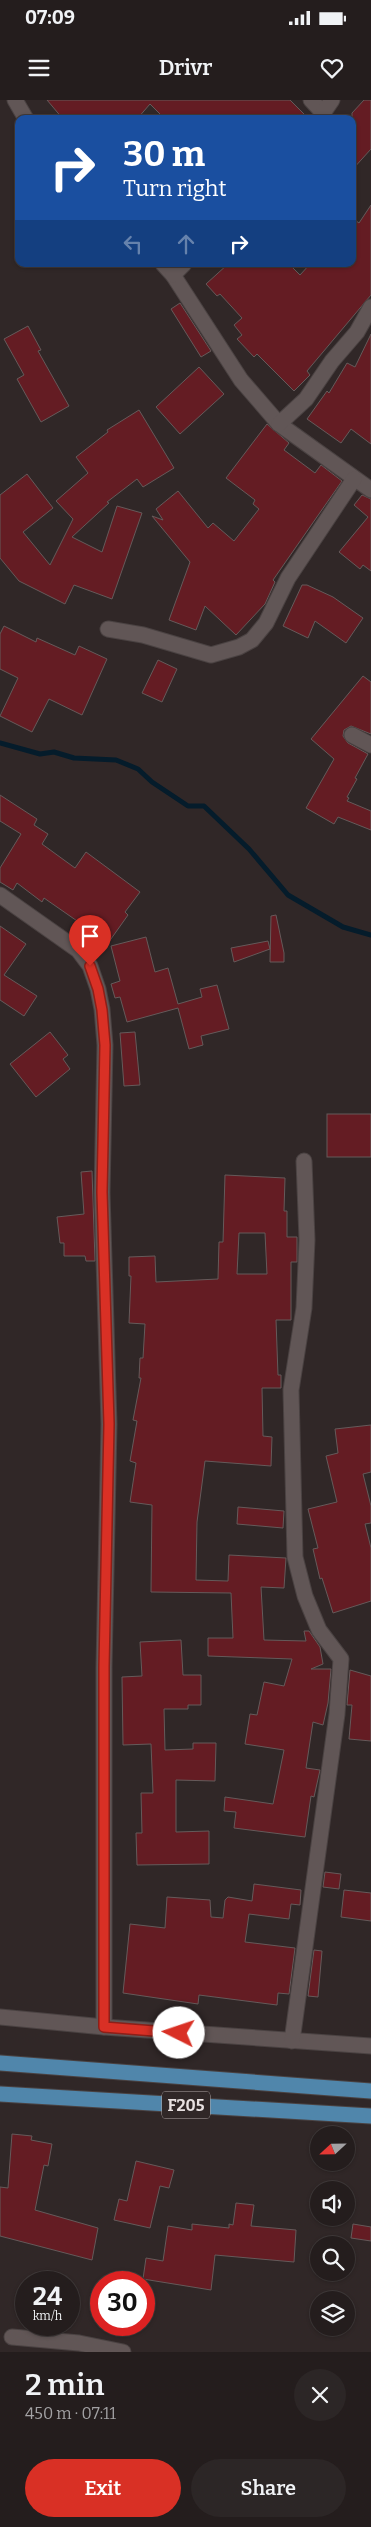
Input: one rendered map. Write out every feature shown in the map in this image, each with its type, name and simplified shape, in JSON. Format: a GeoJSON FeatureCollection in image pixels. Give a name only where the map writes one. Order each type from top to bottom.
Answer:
{"type":"FeatureCollection","features":[{"type":"Feature","properties":{"kind":"main road","name":"F205"},"geometry":{"type":"LineString","coordinates":[[0,2063],[371,2091]]}},
{"type":"Feature","properties":{"kind":"main road","name":"F205"},"geometry":{"type":"LineString","coordinates":[[0,2094],[371,2116]]}},
{"type":"Feature","properties":{"kind":"street"},"geometry":{"type":"LineString","coordinates":[[15,100],[24,115]]}},
{"type":"Feature","properties":{"kind":"street"},"geometry":{"type":"LineString","coordinates":[[311,100],[321,115]]}},
{"type":"Feature","properties":{"kind":"street"},"geometry":{"type":"LineString","coordinates":[[323,115],[332,100]]}},
{"type":"Feature","properties":{"kind":"street"},"geometry":{"type":"LineString","coordinates":[[168,269],[241,380],[279,424],[371,490]]}},
{"type":"Feature","properties":{"kind":"street"},"geometry":{"type":"LineString","coordinates":[[279,424],[306,399],[332,361],[357,332],[371,307]]}},
{"type":"Feature","properties":{"kind":"street"},"geometry":{"type":"LineString","coordinates":[[108,629],[143,635],[211,655],[239,647],[252,640],[266,623],[288,578],[354,479]]}},
{"type":"Feature","properties":{"kind":"street"},"geometry":{"type":"LineString","coordinates":[[352,735],[371,745]]}},
{"type":"Feature","properties":{"kind":"street"},"geometry":{"type":"LineString","coordinates":[[0,895],[78,950],[90,966],[98,989],[102,1010],[105,1045],[102,1192],[109,1424],[104,1667],[104,2027]]}},
{"type":"Feature","properties":{"kind":"street"},"geometry":{"type":"LineString","coordinates":[[292,2041],[337,1714],[341,1659],[319,1630],[304,1596],[295,1557],[291,1390],[304,1308],[307,1240],[304,1161]]}},
{"type":"Feature","properties":{"kind":"street"},"geometry":{"type":"LineString","coordinates":[[0,2017],[104,2027],[371,2046]]}},
{"type":"Feature","properties":{"kind":"street"},"geometry":{"type":"LineString","coordinates":[[12,2337],[79,2342],[123,2352]]}},
{"type":"Feature","properties":{"kind":"building"},"geometry":{"type":"Polygon","coordinates":[[[47,100],[290,100],[305,115],[161,115],[150,104],[140,115],[60,115],[47,100]]]}},
{"type":"Feature","properties":{"kind":"building"},"geometry":{"type":"Polygon","coordinates":[[[364,100],[371,100],[371,149],[356,166],[356,115],[352,115],[364,100]]]}},
{"type":"Feature","properties":{"kind":"building"},"geometry":{"type":"Polygon","coordinates":[[[371,205],[371,295],[307,371],[310,375],[294,391],[257,354],[254,357],[237,339],[242,335],[234,325],[242,318],[220,294],[217,296],[206,284],[225,267],[292,267],[300,275],[307,267],[356,267],[356,221],[359,223],[371,205]]]}},
{"type":"Feature","properties":{"kind":"building"},"geometry":{"type":"Polygon","coordinates":[[[180,303],[211,351],[201,357],[171,309],[180,303]]]}},
{"type":"Feature","properties":{"kind":"building"},"geometry":{"type":"Polygon","coordinates":[[[28,326],[41,350],[38,351],[69,406],[41,422],[17,379],[24,375],[4,339],[28,326]]]}},
{"type":"Feature","properties":{"kind":"building"},"geometry":{"type":"Polygon","coordinates":[[[371,334],[371,444],[351,429],[341,443],[307,419],[327,391],[329,393],[347,363],[355,367],[371,334]]]}},
{"type":"Feature","properties":{"kind":"building"},"geometry":{"type":"Polygon","coordinates":[[[199,367],[224,394],[180,434],[156,407],[199,367]]]}},
{"type":"Feature","properties":{"kind":"building"},"geometry":{"type":"Polygon","coordinates":[[[139,410],[174,468],[143,487],[137,479],[107,502],[109,503],[72,537],[102,552],[117,506],[142,513],[112,599],[74,585],[65,604],[19,581],[0,558],[0,495],[27,474],[53,508],[23,532],[50,565],[73,519],[56,501],[88,473],[76,457],[108,432],[107,430],[139,410]]]}},
{"type":"Feature","properties":{"kind":"building"},"geometry":{"type":"Polygon","coordinates":[[[267,424],[289,443],[284,450],[315,473],[321,465],[342,481],[273,580],[275,582],[265,604],[236,635],[205,606],[196,630],[169,620],[190,562],[152,516],[163,520],[156,509],[178,491],[208,528],[213,523],[234,541],[259,509],[253,504],[255,500],[226,478],[267,424]]]}},
{"type":"Feature","properties":{"kind":"building"},"geometry":{"type":"Polygon","coordinates":[[[362,495],[371,499],[371,571],[363,565],[360,569],[339,552],[368,517],[354,505],[362,495]]]}},
{"type":"Feature","properties":{"kind":"building"},"geometry":{"type":"Polygon","coordinates":[[[302,585],[307,585],[333,597],[363,618],[346,643],[315,621],[308,638],[283,626],[302,585]]]}},
{"type":"Feature","properties":{"kind":"building"},"geometry":{"type":"Polygon","coordinates":[[[4,626],[36,642],[37,638],[75,655],[79,646],[107,659],[82,715],[49,699],[32,732],[0,716],[18,678],[0,669],[0,634],[4,626]]]}},
{"type":"Feature","properties":{"kind":"building"},"geometry":{"type":"Polygon","coordinates":[[[158,660],[177,669],[162,702],[142,693],[158,660]]]}},
{"type":"Feature","properties":{"kind":"building"},"geometry":{"type":"Polygon","coordinates":[[[363,676],[371,682],[371,734],[351,726],[344,730],[343,736],[348,743],[368,754],[355,778],[357,779],[347,797],[349,798],[347,801],[371,811],[371,830],[338,817],[334,824],[306,808],[334,759],[311,739],[363,676]]]}},
{"type":"Feature","properties":{"kind":"building"},"geometry":{"type":"Polygon","coordinates":[[[0,795],[37,819],[34,825],[48,834],[42,844],[75,868],[86,852],[140,892],[125,912],[128,915],[106,946],[78,926],[80,923],[44,898],[42,902],[17,883],[13,890],[0,882],[0,868],[21,834],[0,821],[0,795]]]}},
{"type":"Feature","properties":{"kind":"building"},"geometry":{"type":"Polygon","coordinates":[[[276,915],[284,953],[284,962],[270,962],[271,916],[276,915]]]}},
{"type":"Feature","properties":{"kind":"building"},"geometry":{"type":"Polygon","coordinates":[[[0,926],[26,944],[4,975],[37,996],[24,1016],[0,1000],[0,926]]]}},
{"type":"Feature","properties":{"kind":"building"},"geometry":{"type":"Polygon","coordinates":[[[146,937],[155,972],[168,968],[178,1004],[202,997],[200,989],[217,985],[229,1029],[201,1036],[203,1045],[189,1049],[178,1008],[127,1022],[120,997],[115,998],[111,984],[120,981],[111,946],[146,937]]]}},
{"type":"Feature","properties":{"kind":"building"},"geometry":{"type":"Polygon","coordinates":[[[268,941],[270,949],[234,962],[231,948],[268,941]]]}},
{"type":"Feature","properties":{"kind":"building"},"geometry":{"type":"Polygon","coordinates":[[[50,1032],[68,1055],[63,1059],[70,1069],[36,1097],[10,1064],[50,1032]]]}},
{"type":"Feature","properties":{"kind":"building"},"geometry":{"type":"Polygon","coordinates":[[[135,1032],[140,1085],[124,1086],[120,1033],[135,1032]]]}},
{"type":"Feature","properties":{"kind":"building"},"geometry":{"type":"Polygon","coordinates":[[[327,1114],[371,1114],[371,1157],[327,1157],[327,1114]]]}},
{"type":"Feature","properties":{"kind":"building"},"geometry":{"type":"Polygon","coordinates":[[[92,1171],[95,1261],[86,1261],[85,1256],[64,1256],[64,1243],[60,1243],[57,1217],[84,1214],[81,1172],[92,1171]]]}},
{"type":"Feature","properties":{"kind":"building"},"geometry":{"type":"Polygon","coordinates":[[[225,1175],[285,1178],[284,1211],[287,1211],[287,1237],[297,1237],[297,1262],[291,1262],[291,1320],[276,1320],[278,1375],[281,1375],[281,1388],[262,1388],[263,1436],[272,1437],[271,1466],[205,1461],[197,1522],[196,1580],[228,1581],[229,1555],[286,1558],[284,1588],[261,1587],[264,1640],[306,1641],[304,1631],[309,1631],[320,1647],[323,1664],[311,1669],[331,1669],[328,1703],[323,1725],[313,1722],[306,1768],[320,1770],[314,1797],[311,1796],[305,1837],[234,1828],[236,1812],[224,1811],[225,1797],[273,1804],[284,1750],[245,1744],[250,1714],[257,1715],[264,1682],[284,1686],[292,1659],[208,1656],[208,1638],[233,1638],[231,1593],[151,1592],[152,1505],[130,1502],[136,1463],[130,1461],[137,1421],[133,1420],[141,1378],[139,1378],[140,1358],[143,1358],[145,1324],[129,1323],[131,1276],[129,1276],[129,1257],[155,1256],[156,1282],[218,1279],[219,1242],[223,1242],[225,1175]],[[239,1233],[237,1274],[267,1274],[265,1233],[239,1233]]]}},
{"type":"Feature","properties":{"kind":"building"},"geometry":{"type":"Polygon","coordinates":[[[371,1425],[371,1472],[363,1474],[371,1506],[371,1523],[365,1524],[371,1548],[371,1601],[333,1613],[322,1578],[320,1579],[313,1549],[318,1548],[308,1509],[337,1502],[326,1456],[338,1453],[335,1429],[371,1425]]]}},
{"type":"Feature","properties":{"kind":"building"},"geometry":{"type":"Polygon","coordinates":[[[238,1507],[284,1511],[283,1528],[237,1524],[238,1507]]]}},
{"type":"Feature","properties":{"kind":"building"},"geometry":{"type":"Polygon","coordinates":[[[181,1640],[183,1675],[201,1675],[201,1705],[188,1705],[188,1709],[164,1709],[165,1750],[193,1749],[193,1743],[216,1743],[215,1781],[176,1780],[176,1832],[209,1831],[209,1864],[137,1865],[136,1833],[142,1833],[141,1793],[153,1793],[151,1744],[123,1745],[122,1677],[142,1676],[140,1642],[181,1640]]]}},
{"type":"Feature","properties":{"kind":"building"},"geometry":{"type":"Polygon","coordinates":[[[350,1670],[371,1676],[371,1741],[349,1739],[352,1705],[347,1705],[350,1670]]]}},
{"type":"Feature","properties":{"kind":"building"},"geometry":{"type":"Polygon","coordinates":[[[325,1872],[341,1874],[339,1889],[323,1887],[325,1872]]]}},
{"type":"Feature","properties":{"kind":"building"},"geometry":{"type":"Polygon","coordinates":[[[254,1884],[301,1890],[300,1905],[291,1904],[289,1919],[249,1914],[245,1942],[295,1948],[289,1994],[278,1993],[277,2005],[199,1995],[198,2004],[123,1993],[130,1924],[165,1928],[167,1897],[210,1900],[211,1917],[223,1918],[225,1900],[228,1897],[252,1901],[254,1884]]]}},
{"type":"Feature","properties":{"kind":"building"},"geometry":{"type":"Polygon","coordinates":[[[344,1890],[371,1893],[371,1921],[341,1917],[344,1890]]]}},
{"type":"Feature","properties":{"kind":"building"},"geometry":{"type":"Polygon","coordinates":[[[314,1950],[322,1951],[318,1997],[308,1996],[314,1950]]]}},
{"type":"Feature","properties":{"kind":"building"},"geometry":{"type":"Polygon","coordinates":[[[12,2134],[32,2136],[31,2140],[52,2144],[48,2166],[44,2165],[35,2210],[98,2228],[92,2260],[0,2236],[0,2187],[8,2188],[12,2134]]]}},
{"type":"Feature","properties":{"kind":"building"},"geometry":{"type":"Polygon","coordinates":[[[136,2161],[174,2170],[169,2188],[160,2186],[150,2228],[114,2220],[119,2199],[127,2201],[136,2161]]]}},
{"type":"Feature","properties":{"kind":"building"},"geometry":{"type":"Polygon","coordinates":[[[236,2203],[254,2205],[251,2226],[296,2230],[294,2262],[215,2255],[211,2290],[155,2281],[155,2271],[144,2271],[146,2258],[163,2261],[168,2226],[192,2230],[192,2224],[229,2228],[229,2224],[233,2225],[236,2203]]]}},
{"type":"Feature","properties":{"kind":"building"},"geometry":{"type":"Polygon","coordinates":[[[355,2224],[371,2227],[371,2241],[355,2239],[355,2236],[351,2236],[353,2226],[355,2224]]]}},
{"type":"Feature","properties":{"kind":"waterway"},"geometry":{"type":"LineString","coordinates":[[0,743],[40,754],[54,752],[74,758],[116,760],[138,769],[152,782],[188,806],[204,806],[249,849],[288,895],[343,927],[371,935]]}},
{"type":"Feature","properties":{"kind":"route"},"geometry":{"type":"LineString","coordinates":[[90,966],[98,989],[102,1010],[105,1045],[102,1192],[109,1424],[104,1667],[104,2027],[179,2033]]}}]}
